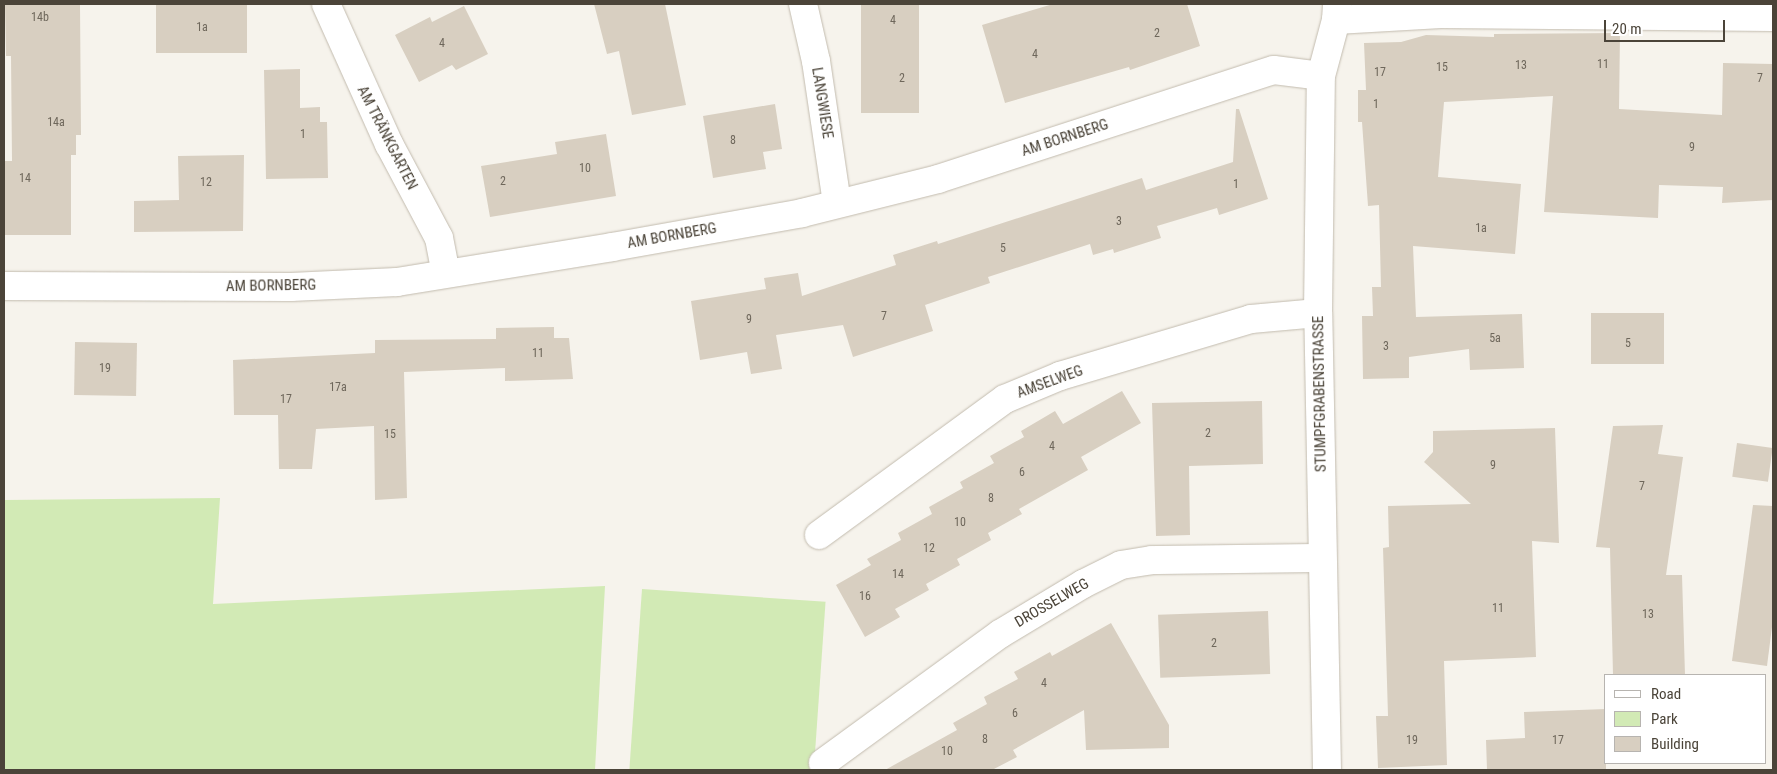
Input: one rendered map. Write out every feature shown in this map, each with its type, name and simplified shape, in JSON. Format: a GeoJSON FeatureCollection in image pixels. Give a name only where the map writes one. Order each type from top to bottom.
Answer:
{"type":"FeatureCollection","features":[{"type":"Feature","properties":{"kind":"street","name":"AM TRÄNKGARTEN"},"geometry":{"type":"LineString","coordinates":[[326,4],[384,135],[438,238],[446,273]]}},
{"type":"Feature","properties":{"kind":"street","name":"LANGWIESE"},"geometry":{"type":"LineString","coordinates":[[803,4],[816,62],[837,204]]}},
{"type":"Feature","properties":{"kind":"street"},"geometry":{"type":"LineString","coordinates":[[1337,12],[1773,17]]}},
{"type":"Feature","properties":{"kind":"street","name":"STUMPFGRABENSTRASSE"},"geometry":{"type":"LineString","coordinates":[[1327,770],[1318,313],[1321,76],[1337,12]]}},
{"type":"Feature","properties":{"kind":"street","name":"AM BORNBERG"},"geometry":{"type":"LineString","coordinates":[[4,286],[290,287],[397,282],[612,247],[837,204],[938,179],[1274,70],[1321,76]]}},
{"type":"Feature","properties":{"kind":"street","name":"AMSELWEG"},"geometry":{"type":"LineString","coordinates":[[819,535],[1005,399],[1060,376],[1250,319],[1318,313]]}},
{"type":"Feature","properties":{"kind":"street","name":"DROSSELWEG"},"geometry":{"type":"LineString","coordinates":[[823,763],[1000,634],[1083,584],[1122,566],[1152,560],[1322,558]]}},
{"type":"Feature","properties":{"kind":"green space"},"geometry":{"type":"Polygon","coordinates":[[[220,498],[213,604],[605,586],[595,770],[4,770],[4,500],[220,498]]]}},
{"type":"Feature","properties":{"kind":"green space"},"geometry":{"type":"Polygon","coordinates":[[[642,589],[826,602],[814,770],[629,770],[642,589]]]}},
{"type":"Feature","properties":{"kind":"building"},"geometry":{"type":"Polygon","coordinates":[[[5,4],[80,4],[81,135],[76,135],[76,155],[71,155],[71,235],[4,235],[4,161],[12,161],[11,56],[6,56],[5,4]]]}},
{"type":"Feature","properties":{"kind":"building"},"geometry":{"type":"Polygon","coordinates":[[[156,4],[247,4],[247,53],[156,53],[156,4]]]}},
{"type":"Feature","properties":{"kind":"building"},"geometry":{"type":"Polygon","coordinates":[[[594,4],[665,4],[686,105],[632,115],[619,51],[607,54],[594,4]]]}},
{"type":"Feature","properties":{"kind":"building"},"geometry":{"type":"Polygon","coordinates":[[[861,4],[919,4],[919,113],[861,113],[861,4]]]}},
{"type":"Feature","properties":{"kind":"building"},"geometry":{"type":"Polygon","coordinates":[[[1053,4],[1187,4],[1200,46],[1130,70],[1129,67],[1005,103],[982,25],[1053,4]]]}},
{"type":"Feature","properties":{"kind":"building"},"geometry":{"type":"Polygon","coordinates":[[[464,6],[488,54],[456,70],[452,65],[419,82],[395,35],[430,17],[432,22],[464,6]]]}},
{"type":"Feature","properties":{"kind":"building"},"geometry":{"type":"Polygon","coordinates":[[[1620,33],[1619,109],[1722,115],[1723,63],[1773,64],[1773,200],[1722,203],[1723,187],[1659,185],[1658,218],[1544,212],[1553,96],[1444,102],[1438,177],[1521,184],[1515,254],[1413,246],[1416,317],[1522,314],[1524,368],[1470,370],[1469,349],[1409,357],[1409,378],[1363,379],[1362,316],[1373,316],[1372,287],[1381,287],[1379,205],[1368,206],[1362,122],[1358,122],[1358,90],[1366,90],[1364,43],[1401,42],[1426,35],[1494,37],[1494,34],[1620,33]]]}},
{"type":"Feature","properties":{"kind":"building"},"geometry":{"type":"Polygon","coordinates":[[[300,69],[300,108],[320,107],[320,122],[327,122],[328,178],[266,179],[264,70],[300,69]]]}},
{"type":"Feature","properties":{"kind":"building"},"geometry":{"type":"Polygon","coordinates":[[[775,104],[782,149],[763,152],[766,169],[713,178],[703,116],[775,104]]]}},
{"type":"Feature","properties":{"kind":"building"},"geometry":{"type":"Polygon","coordinates":[[[1236,109],[1239,109],[1268,199],[1219,215],[1217,208],[1157,226],[1161,238],[1114,253],[1113,249],[1093,255],[1090,244],[988,277],[990,283],[925,305],[933,331],[853,357],[843,325],[776,335],[782,369],[751,374],[747,352],[700,360],[691,301],[766,289],[764,278],[798,273],[802,296],[896,265],[893,255],[937,241],[938,244],[1142,178],[1146,190],[1233,162],[1236,109]]]}},
{"type":"Feature","properties":{"kind":"building"},"geometry":{"type":"Polygon","coordinates":[[[606,134],[616,196],[490,217],[481,166],[557,154],[555,142],[606,134]]]}},
{"type":"Feature","properties":{"kind":"building"},"geometry":{"type":"Polygon","coordinates":[[[244,155],[243,231],[134,232],[134,201],[179,200],[178,156],[244,155]]]}},
{"type":"Feature","properties":{"kind":"building"},"geometry":{"type":"Polygon","coordinates":[[[1591,313],[1664,313],[1664,364],[1591,364],[1591,313]]]}},
{"type":"Feature","properties":{"kind":"building"},"geometry":{"type":"Polygon","coordinates":[[[554,327],[554,338],[569,338],[573,379],[505,381],[505,368],[404,372],[407,498],[375,500],[374,426],[316,429],[312,469],[279,469],[278,415],[234,415],[233,360],[375,353],[375,340],[496,339],[496,328],[554,327]]]}},
{"type":"Feature","properties":{"kind":"building"},"geometry":{"type":"Polygon","coordinates":[[[75,342],[137,343],[136,396],[74,395],[75,342]]]}},
{"type":"Feature","properties":{"kind":"building"},"geometry":{"type":"Polygon","coordinates":[[[1122,391],[1141,423],[1081,457],[1088,470],[1019,509],[1022,514],[988,533],[991,540],[957,559],[960,565],[926,584],[929,590],[895,609],[900,617],[865,637],[836,585],[871,565],[867,559],[901,540],[898,533],[932,514],[929,507],[963,488],[960,482],[994,463],[990,456],[1024,437],[1021,431],[1055,411],[1063,424],[1122,391]]]}},
{"type":"Feature","properties":{"kind":"building"},"geometry":{"type":"Polygon","coordinates":[[[1262,401],[1263,464],[1189,466],[1190,535],[1156,536],[1152,403],[1262,401]]]}},
{"type":"Feature","properties":{"kind":"building"},"geometry":{"type":"Polygon","coordinates":[[[1663,425],[1658,454],[1683,457],[1666,575],[1682,575],[1685,674],[1613,674],[1610,548],[1596,547],[1613,426],[1663,425]]]}},
{"type":"Feature","properties":{"kind":"building"},"geometry":{"type":"Polygon","coordinates":[[[1555,428],[1559,543],[1532,541],[1536,657],[1444,661],[1447,765],[1378,768],[1376,716],[1388,716],[1383,548],[1389,547],[1388,506],[1471,504],[1424,462],[1433,452],[1433,431],[1555,428]]]}},
{"type":"Feature","properties":{"kind":"building"},"geometry":{"type":"Polygon","coordinates":[[[1737,443],[1773,448],[1768,482],[1732,477],[1737,443]]]}},
{"type":"Feature","properties":{"kind":"building"},"geometry":{"type":"Polygon","coordinates":[[[1753,505],[1773,506],[1773,619],[1767,666],[1732,661],[1753,505]]]}},
{"type":"Feature","properties":{"kind":"building"},"geometry":{"type":"Polygon","coordinates":[[[1268,611],[1270,674],[1160,678],[1158,615],[1268,611]]]}},
{"type":"Feature","properties":{"kind":"building"},"geometry":{"type":"Polygon","coordinates":[[[1111,623],[1169,725],[1169,748],[1086,750],[1084,710],[1013,750],[1017,757],[992,770],[885,770],[957,730],[953,723],[987,704],[984,697],[1018,679],[1014,672],[1050,652],[1052,656],[1111,623]]]}},
{"type":"Feature","properties":{"kind":"building"},"geometry":{"type":"Polygon","coordinates":[[[1604,709],[1604,764],[1606,764],[1606,770],[1487,770],[1486,740],[1525,738],[1524,712],[1604,709]]]}}]}
